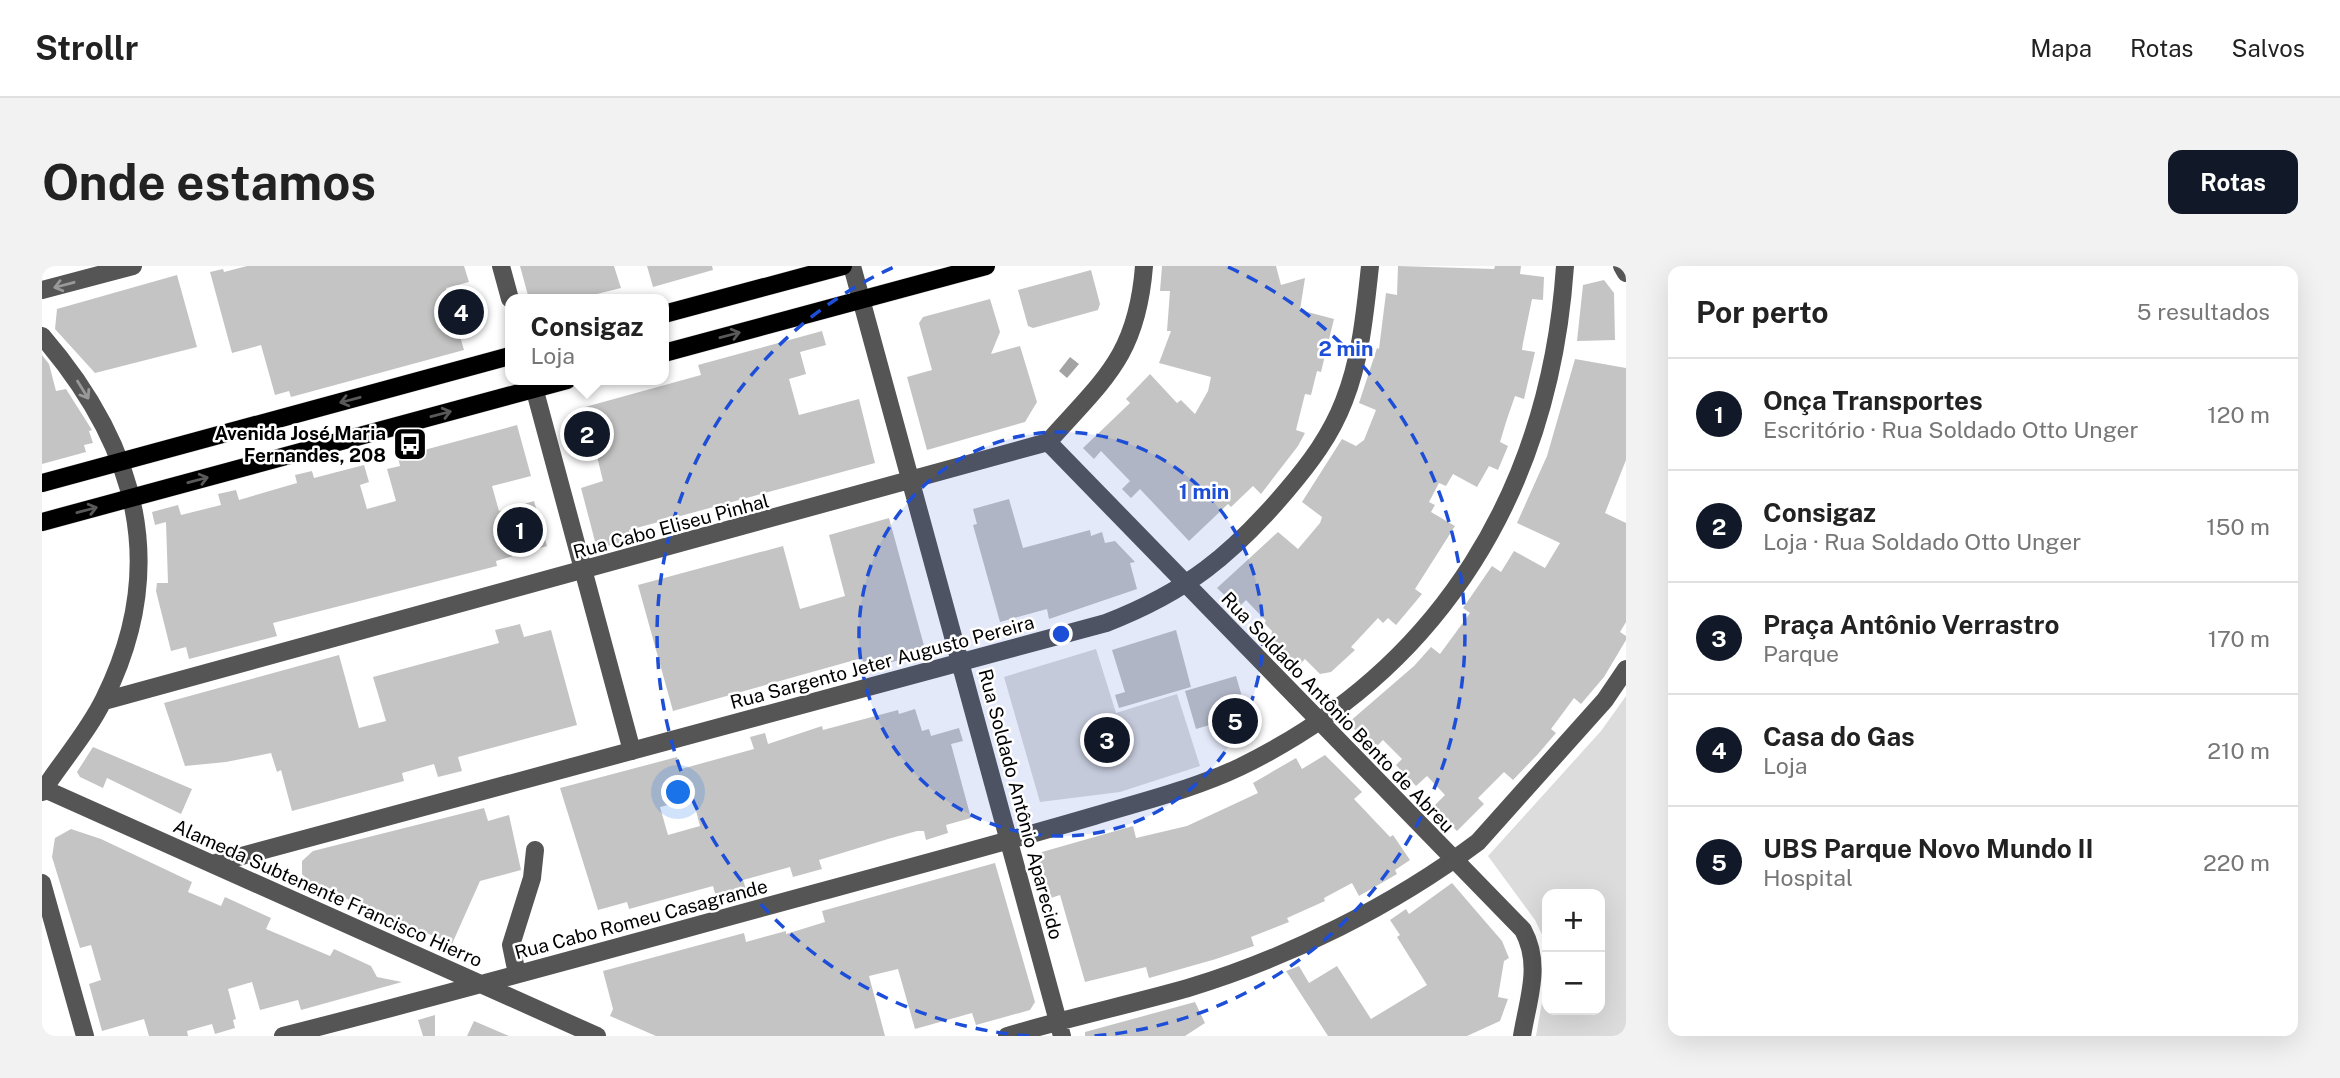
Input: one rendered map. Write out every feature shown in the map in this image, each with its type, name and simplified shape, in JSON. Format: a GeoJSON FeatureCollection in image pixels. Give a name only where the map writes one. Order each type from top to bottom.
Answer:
{"type":"FeatureCollection","features":[{"type":"Feature","properties":{"kind":"main road"},"geometry":{"type":"LineString","coordinates":[[669,313],[844,266]]}},
{"type":"Feature","properties":{"kind":"main road"},"geometry":{"type":"LineString","coordinates":[[669,352],[986,266]]}},
{"type":"Feature","properties":{"kind":"main road"},"geometry":{"type":"LineString","coordinates":[[42,483],[505,357]]}},
{"type":"Feature","properties":{"kind":"main road"},"geometry":{"type":"LineString","coordinates":[[42,522],[529,385]]}},
{"type":"Feature","properties":{"kind":"street"},"geometry":{"type":"LineString","coordinates":[[42,290],[133,266]]}},
{"type":"Feature","properties":{"kind":"street"},"geometry":{"type":"LineString","coordinates":[[501,266],[509,294]]}},
{"type":"Feature","properties":{"kind":"street","name":"Rua Soldado Antônio Aparecido"},"geometry":{"type":"LineString","coordinates":[[852,266],[1060,1028]]}},
{"type":"Feature","properties":{"kind":"street"},"geometry":{"type":"LineString","coordinates":[[1048,442],[1113,369],[1134,330],[1144,266]]}},
{"type":"Feature","properties":{"kind":"street","name":"Rua Sargento Jeter Augusto Pereira"},"geometry":{"type":"LineString","coordinates":[[212,864],[1106,623],[1145,608],[1185,585],[1228,555],[1309,464],[1331,431],[1345,400],[1362,339],[1370,266]]}},
{"type":"Feature","properties":{"kind":"street","name":"Rua Cabo Romeu Casagrande"},"geometry":{"type":"LineString","coordinates":[[283,1036],[1009,841],[1196,785],[1243,765],[1319,721],[1369,684],[1421,634],[1480,553],[1494,529],[1514,492],[1539,412],[1561,325],[1565,266]]}},
{"type":"Feature","properties":{"kind":"street"},"geometry":{"type":"LineString","coordinates":[[1622,266],[1626,273]]}},
{"type":"Feature","properties":{"kind":"street"},"geometry":{"type":"LineString","coordinates":[[42,335],[69,368],[104,422],[121,462],[132,498],[141,561],[138,592],[127,645],[104,701],[43,790]]}},
{"type":"Feature","properties":{"kind":"street"},"geometry":{"type":"LineString","coordinates":[[533,385],[632,751]]}},
{"type":"Feature","properties":{"kind":"street","name":"Rua Cabo Eliseu Pinhal"},"geometry":{"type":"LineString","coordinates":[[104,701],[911,482],[1048,442]]}},
{"type":"Feature","properties":{"kind":"street","name":"Rua Soldado Antônio Bento de Abreu"},"geometry":{"type":"LineString","coordinates":[[1048,442],[1523,930],[1533,948],[1535,969],[1522,1036]]}},
{"type":"Feature","properties":{"kind":"street"},"geometry":{"type":"LineString","coordinates":[[1007,1036],[1060,1028],[1188,988],[1316,940],[1453,860],[1478,842],[1605,700],[1626,668]]}},
{"type":"Feature","properties":{"kind":"street","name":"Alameda Subtenente Francisco Hierro"},"geometry":{"type":"LineString","coordinates":[[43,790],[597,1036]]}},
{"type":"Feature","properties":{"kind":"street"},"geometry":{"type":"LineString","coordinates":[[517,974],[511,945],[532,878],[535,850]]}},
{"type":"Feature","properties":{"kind":"street"},"geometry":{"type":"LineString","coordinates":[[42,883],[85,1036]]}},
{"type":"Feature","properties":{"kind":"shaded area"},"geometry":{"type":"Polygon","coordinates":[[[1070,357],[1079,364],[1067,378],[1059,371],[1070,357]]]}},
{"type":"Feature","properties":{"kind":"shaded area"},"geometry":{"type":"Polygon","coordinates":[[[1096,649],[1116,713],[1177,694],[1200,766],[1120,792],[1040,802],[1004,677],[1096,649]]]}},
{"type":"Feature","properties":{"kind":"shaded area"},"geometry":{"type":"Polygon","coordinates":[[[1626,696],[1626,1036],[1536,1036],[1542,1002],[1542,1015],[1605,1015],[1605,889],[1542,889],[1542,935],[1535,920],[1488,856],[1601,731],[1626,696]]]}},
{"type":"Feature","properties":{"kind":"building"},"geometry":{"type":"Polygon","coordinates":[[[247,266],[464,266],[469,282],[446,288],[464,350],[291,397],[289,391],[275,395],[261,345],[232,353],[210,272],[223,269],[224,272],[247,266]]]}},
{"type":"Feature","properties":{"kind":"building"},"geometry":{"type":"Polygon","coordinates":[[[520,266],[614,266],[621,288],[597,294],[528,294],[520,266]]]}},
{"type":"Feature","properties":{"kind":"building"},"geometry":{"type":"Polygon","coordinates":[[[647,266],[712,266],[713,270],[653,287],[647,266]]]}},
{"type":"Feature","properties":{"kind":"building"},"geometry":{"type":"Polygon","coordinates":[[[1162,266],[1276,266],[1281,285],[1305,278],[1300,310],[1334,319],[1321,372],[1317,371],[1311,395],[1305,394],[1296,430],[1305,433],[1298,446],[1261,494],[1253,486],[1231,507],[1228,504],[1189,541],[1140,489],[1131,498],[1122,489],[1130,481],[1101,451],[1094,459],[1083,448],[1130,403],[1126,399],[1150,374],[1177,403],[1181,400],[1195,414],[1208,391],[1211,377],[1159,363],[1171,331],[1167,331],[1170,291],[1160,291],[1162,266]]]}},
{"type":"Feature","properties":{"kind":"building"},"geometry":{"type":"Polygon","coordinates":[[[1398,266],[1494,269],[1495,266],[1521,266],[1520,274],[1544,277],[1543,300],[1532,299],[1522,350],[1535,352],[1524,399],[1515,396],[1507,419],[1500,442],[1508,446],[1498,470],[1489,466],[1477,487],[1453,474],[1446,486],[1439,483],[1429,502],[1435,505],[1431,512],[1455,526],[1415,589],[1422,594],[1396,625],[1388,618],[1383,623],[1378,618],[1351,647],[1355,650],[1331,672],[1320,674],[1305,659],[1296,668],[1270,641],[1272,631],[1246,600],[1238,608],[1217,588],[1278,532],[1298,549],[1320,523],[1322,517],[1302,502],[1342,439],[1356,446],[1364,440],[1376,410],[1359,403],[1377,348],[1379,349],[1386,293],[1397,295],[1398,266]]]}},
{"type":"Feature","properties":{"kind":"building"},"geometry":{"type":"Polygon","coordinates":[[[1091,270],[1100,304],[1098,310],[1033,328],[1028,326],[1018,290],[1091,270]]]}},
{"type":"Feature","properties":{"kind":"building"},"geometry":{"type":"Polygon","coordinates":[[[177,275],[197,347],[95,373],[55,329],[57,309],[177,275]]]}},
{"type":"Feature","properties":{"kind":"building"},"geometry":{"type":"Polygon","coordinates":[[[1604,280],[1614,293],[1615,340],[1577,341],[1583,285],[1604,280]]]}},
{"type":"Feature","properties":{"kind":"building"},"geometry":{"type":"Polygon","coordinates":[[[990,299],[1000,332],[991,354],[1020,346],[1037,402],[1025,422],[927,450],[907,377],[932,370],[919,323],[923,317],[990,299]]]}},
{"type":"Feature","properties":{"kind":"building"},"geometry":{"type":"Polygon","coordinates":[[[822,331],[826,345],[800,352],[806,374],[789,379],[799,415],[859,399],[875,463],[629,530],[632,539],[597,549],[581,488],[603,481],[585,407],[701,375],[698,365],[822,331]]]}},
{"type":"Feature","properties":{"kind":"building"},"geometry":{"type":"Polygon","coordinates":[[[42,355],[49,364],[56,391],[66,389],[92,430],[89,431],[93,443],[84,445],[86,452],[42,464],[42,355]]]}},
{"type":"Feature","properties":{"kind":"building"},"geometry":{"type":"Polygon","coordinates":[[[1575,359],[1626,368],[1626,460],[1605,513],[1626,523],[1626,622],[1620,632],[1626,636],[1626,640],[1604,677],[1581,704],[1574,698],[1551,729],[1556,733],[1538,754],[1513,780],[1504,772],[1478,798],[1484,804],[1457,831],[1433,807],[1445,795],[1427,776],[1416,786],[1396,765],[1402,759],[1383,740],[1374,749],[1348,723],[1414,666],[1431,647],[1440,654],[1470,613],[1463,608],[1492,566],[1501,572],[1514,551],[1545,568],[1560,543],[1517,523],[1547,456],[1575,359]]]}},
{"type":"Feature","properties":{"kind":"building"},"geometry":{"type":"Polygon","coordinates":[[[517,425],[531,476],[492,486],[499,511],[534,501],[547,546],[496,561],[497,566],[273,623],[277,636],[189,659],[186,647],[171,651],[156,591],[157,583],[168,583],[166,522],[155,525],[152,512],[178,505],[181,515],[221,505],[218,494],[236,490],[239,500],[297,483],[295,475],[312,471],[314,478],[364,465],[369,482],[360,485],[367,509],[396,501],[387,469],[400,466],[398,457],[517,425]]]}},
{"type":"Feature","properties":{"kind":"building"},"geometry":{"type":"Polygon","coordinates":[[[1009,499],[1023,548],[1090,530],[1091,536],[1102,532],[1105,543],[1115,541],[1135,562],[1130,563],[1137,589],[1049,619],[1047,609],[1000,622],[973,525],[977,524],[973,509],[1009,499]]]}},
{"type":"Feature","properties":{"kind":"building"},"geometry":{"type":"Polygon","coordinates":[[[889,518],[926,653],[865,669],[862,658],[673,711],[638,585],[783,546],[800,609],[845,596],[829,535],[889,518]]]}},
{"type":"Feature","properties":{"kind":"building"},"geometry":{"type":"Polygon","coordinates":[[[520,624],[524,637],[551,630],[577,725],[458,757],[462,771],[438,777],[434,764],[402,773],[404,781],[292,811],[281,770],[277,772],[271,753],[226,762],[185,766],[164,703],[339,655],[359,728],[386,721],[373,677],[499,643],[495,630],[520,624]]]}},
{"type":"Feature","properties":{"kind":"building"},"geometry":{"type":"Polygon","coordinates":[[[1176,630],[1191,687],[1119,708],[1115,695],[1125,692],[1112,650],[1176,630]]]}},
{"type":"Feature","properties":{"kind":"building"},"geometry":{"type":"Polygon","coordinates":[[[1236,676],[1247,714],[1226,721],[1230,732],[1217,736],[1213,724],[1196,729],[1185,691],[1236,676]]]}},
{"type":"Feature","properties":{"kind":"building"},"geometry":{"type":"Polygon","coordinates":[[[915,709],[922,731],[929,729],[931,736],[959,728],[963,741],[951,744],[971,818],[946,825],[948,833],[926,840],[924,831],[917,831],[819,860],[822,869],[793,877],[790,867],[743,880],[746,889],[716,897],[713,886],[629,909],[627,902],[598,910],[560,788],[677,757],[681,769],[754,749],[750,737],[765,733],[768,744],[822,726],[823,730],[898,710],[899,714],[915,709]],[[693,799],[660,807],[668,835],[700,826],[693,799]]]}},
{"type":"Feature","properties":{"kind":"building"},"geometry":{"type":"Polygon","coordinates":[[[93,747],[192,789],[181,814],[107,778],[103,788],[80,777],[77,772],[93,747]]]}},
{"type":"Feature","properties":{"kind":"building"},"geometry":{"type":"Polygon","coordinates":[[[1325,755],[1362,792],[1354,799],[1390,837],[1393,835],[1410,860],[1395,870],[1397,874],[1359,896],[1352,883],[1324,898],[1325,901],[1287,918],[1289,922],[1251,937],[1254,946],[1149,978],[1146,967],[1085,982],[1060,895],[1051,898],[1049,888],[1045,889],[1038,862],[1042,852],[1133,826],[1136,838],[1187,826],[1258,793],[1253,783],[1296,758],[1302,769],[1325,755]]]}},
{"type":"Feature","properties":{"kind":"building"},"geometry":{"type":"Polygon","coordinates":[[[484,808],[488,821],[509,815],[521,870],[480,881],[452,944],[312,884],[302,874],[302,861],[313,851],[484,808]]]}},
{"type":"Feature","properties":{"kind":"building"},"geometry":{"type":"Polygon","coordinates":[[[71,829],[101,839],[192,882],[188,892],[221,906],[225,897],[271,918],[266,929],[330,956],[334,949],[371,966],[377,977],[402,982],[301,1010],[298,1000],[260,1010],[252,982],[228,989],[236,1019],[233,1020],[235,1028],[215,1034],[212,1024],[187,1031],[188,1036],[149,1036],[144,1019],[102,1031],[89,984],[101,980],[91,945],[80,948],[52,857],[55,838],[71,829]]]}},
{"type":"Feature","properties":{"kind":"building"},"geometry":{"type":"Polygon","coordinates":[[[995,863],[1035,1002],[1030,1010],[976,1025],[972,1013],[915,1029],[898,969],[869,976],[885,1036],[656,1036],[610,1016],[613,1009],[603,971],[744,933],[746,942],[786,931],[786,934],[825,922],[822,911],[995,863]]]}},
{"type":"Feature","properties":{"kind":"building"},"geometry":{"type":"Polygon","coordinates":[[[1452,883],[1502,941],[1509,958],[1504,961],[1498,997],[1508,999],[1500,1021],[1467,1036],[1328,1036],[1286,971],[1299,966],[1309,983],[1337,966],[1371,1019],[1427,985],[1397,937],[1400,935],[1390,920],[1406,909],[1409,914],[1452,883]]]}},
{"type":"Feature","properties":{"kind":"building"},"geometry":{"type":"Polygon","coordinates":[[[1195,1002],[1205,1023],[1185,1036],[1085,1036],[1085,1032],[1195,1002]]]}},
{"type":"Feature","properties":{"kind":"building"},"geometry":{"type":"Polygon","coordinates":[[[435,1015],[435,1036],[423,1036],[418,1020],[435,1015]]]}},
{"type":"Feature","properties":{"kind":"building"},"geometry":{"type":"Polygon","coordinates":[[[474,1021],[509,1036],[467,1036],[474,1021]]]}},
{"type":"Feature","properties":{"kind":"place","name":"Casa do Gas"},"geometry":{"type":"Point","coordinates":[461,312]}},
{"type":"Feature","properties":{"kind":"place","name":"Consigaz"},"geometry":{"type":"Point","coordinates":[587,434]}},
{"type":"Feature","properties":{"kind":"place","name":"Avenida José Maria Fernandes, 208"},"geometry":{"type":"Point","coordinates":[410,444]}},
{"type":"Feature","properties":{"kind":"place","name":"Onça Transportes"},"geometry":{"type":"Point","coordinates":[520,530]}},
{"type":"Feature","properties":{"kind":"place","name":"UBS Parque Novo Mundo II"},"geometry":{"type":"Point","coordinates":[1235,721]}},
{"type":"Feature","properties":{"kind":"place","name":"Praça Antônio Verrastro"},"geometry":{"type":"Point","coordinates":[1107,740]}}]}
